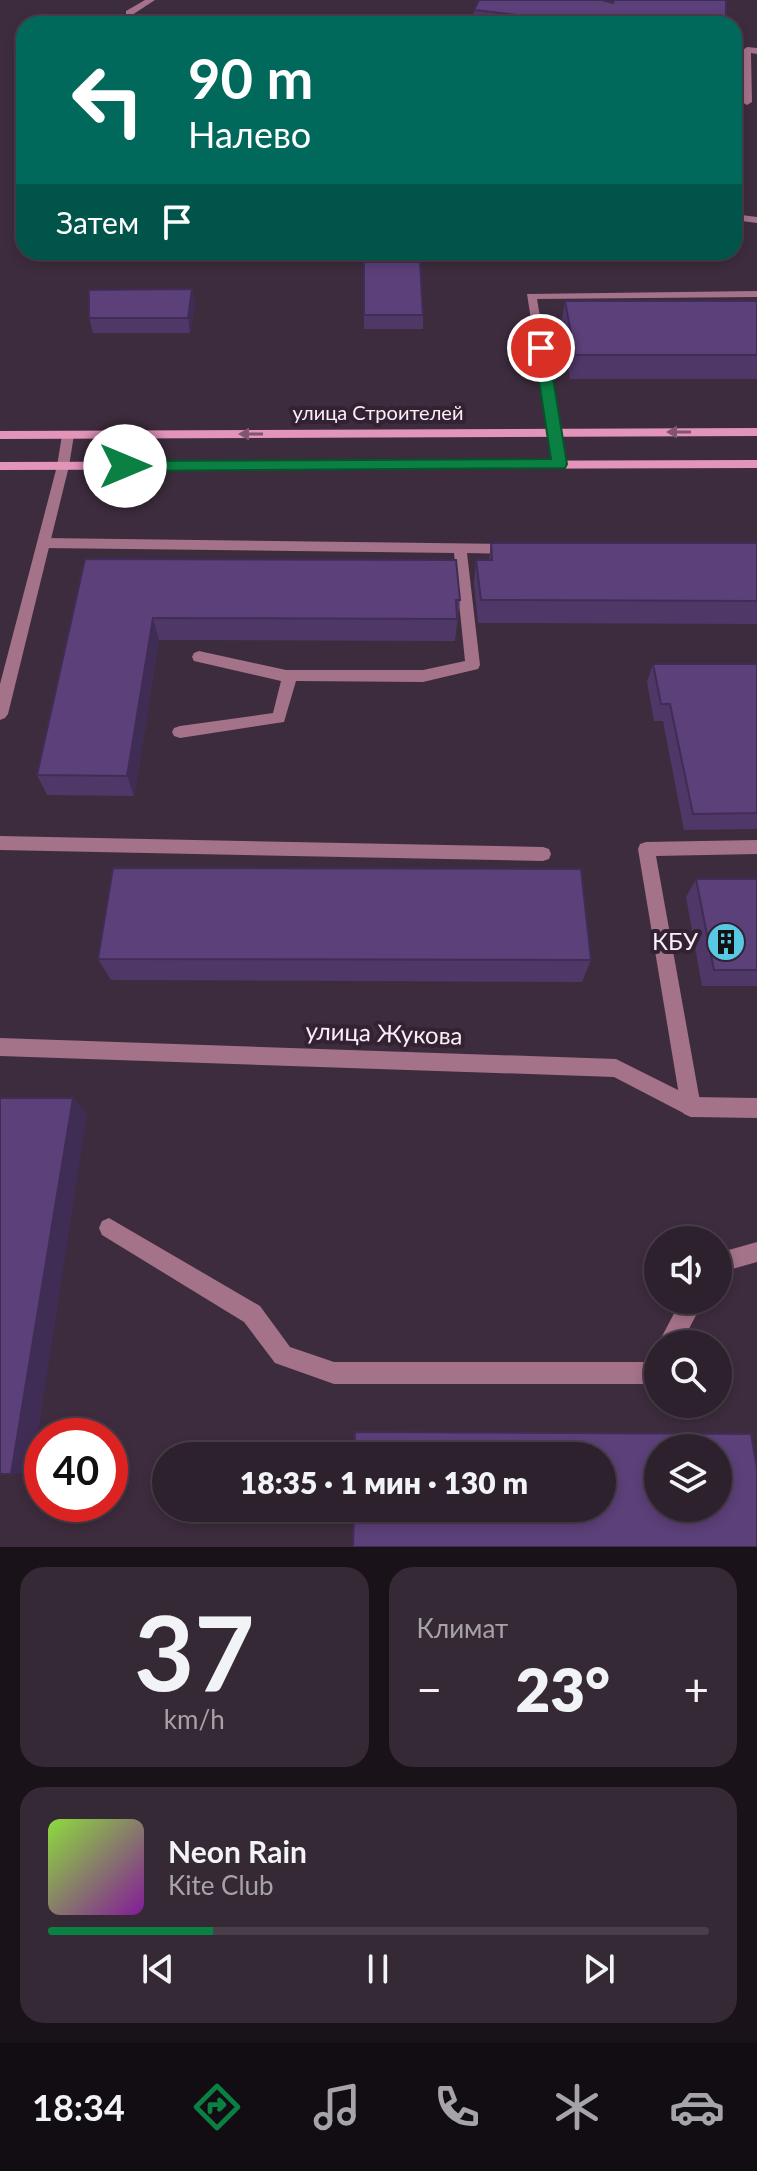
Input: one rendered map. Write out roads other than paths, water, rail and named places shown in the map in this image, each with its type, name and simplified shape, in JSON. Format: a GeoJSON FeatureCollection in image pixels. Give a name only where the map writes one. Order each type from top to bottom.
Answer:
{"type":"FeatureCollection","features":[{"type":"Feature","properties":{"kind":"street"},"geometry":{"type":"LineString","coordinates":[[129,13],[151,0]]}},
{"type":"Feature","properties":{"kind":"street"},"geometry":{"type":"LineString","coordinates":[[747,102],[747,50],[757,51]]}},
{"type":"Feature","properties":{"kind":"street"},"geometry":{"type":"LineString","coordinates":[[559,464],[531,296],[757,294]]}},
{"type":"Feature","properties":{"kind":"street","name":"улица Строителей"},"geometry":{"type":"LineString","coordinates":[[0,435],[757,432]]}},
{"type":"Feature","properties":{"kind":"street"},"geometry":{"type":"LineString","coordinates":[[0,714],[63,466],[68,435]]}},
{"type":"Feature","properties":{"kind":"street"},"geometry":{"type":"LineString","coordinates":[[0,466],[757,464]]}},
{"type":"Feature","properties":{"kind":"street"},"geometry":{"type":"LineString","coordinates":[[44,543],[522,549]]}},
{"type":"Feature","properties":{"kind":"street"},"geometry":{"type":"LineString","coordinates":[[199,657],[289,677],[423,676],[473,665],[460,548]]}},
{"type":"Feature","properties":{"kind":"street"},"geometry":{"type":"LineString","coordinates":[[180,732],[279,718],[289,677]]}},
{"type":"Feature","properties":{"kind":"street"},"geometry":{"type":"LineString","coordinates":[[0,843],[543,854]]}},
{"type":"Feature","properties":{"kind":"street"},"geometry":{"type":"LineString","coordinates":[[691,1107],[646,849],[757,847]]}},
{"type":"Feature","properties":{"kind":"street","name":"улица Жукова"},"geometry":{"type":"LineString","coordinates":[[0,1047],[616,1068],[691,1107],[757,1108]]}},
{"type":"Feature","properties":{"kind":"street"},"geometry":{"type":"LineString","coordinates":[[109,1228],[252,1314],[283,1355],[334,1373],[644,1373]]}},
{"type":"Feature","properties":{"kind":"street"},"geometry":{"type":"LineString","coordinates":[[732,1259],[757,1252]]}},
{"type":"Feature","properties":{"kind":"place","name":"КБУ"},"geometry":{"type":"Point","coordinates":[726,942]}}]}
